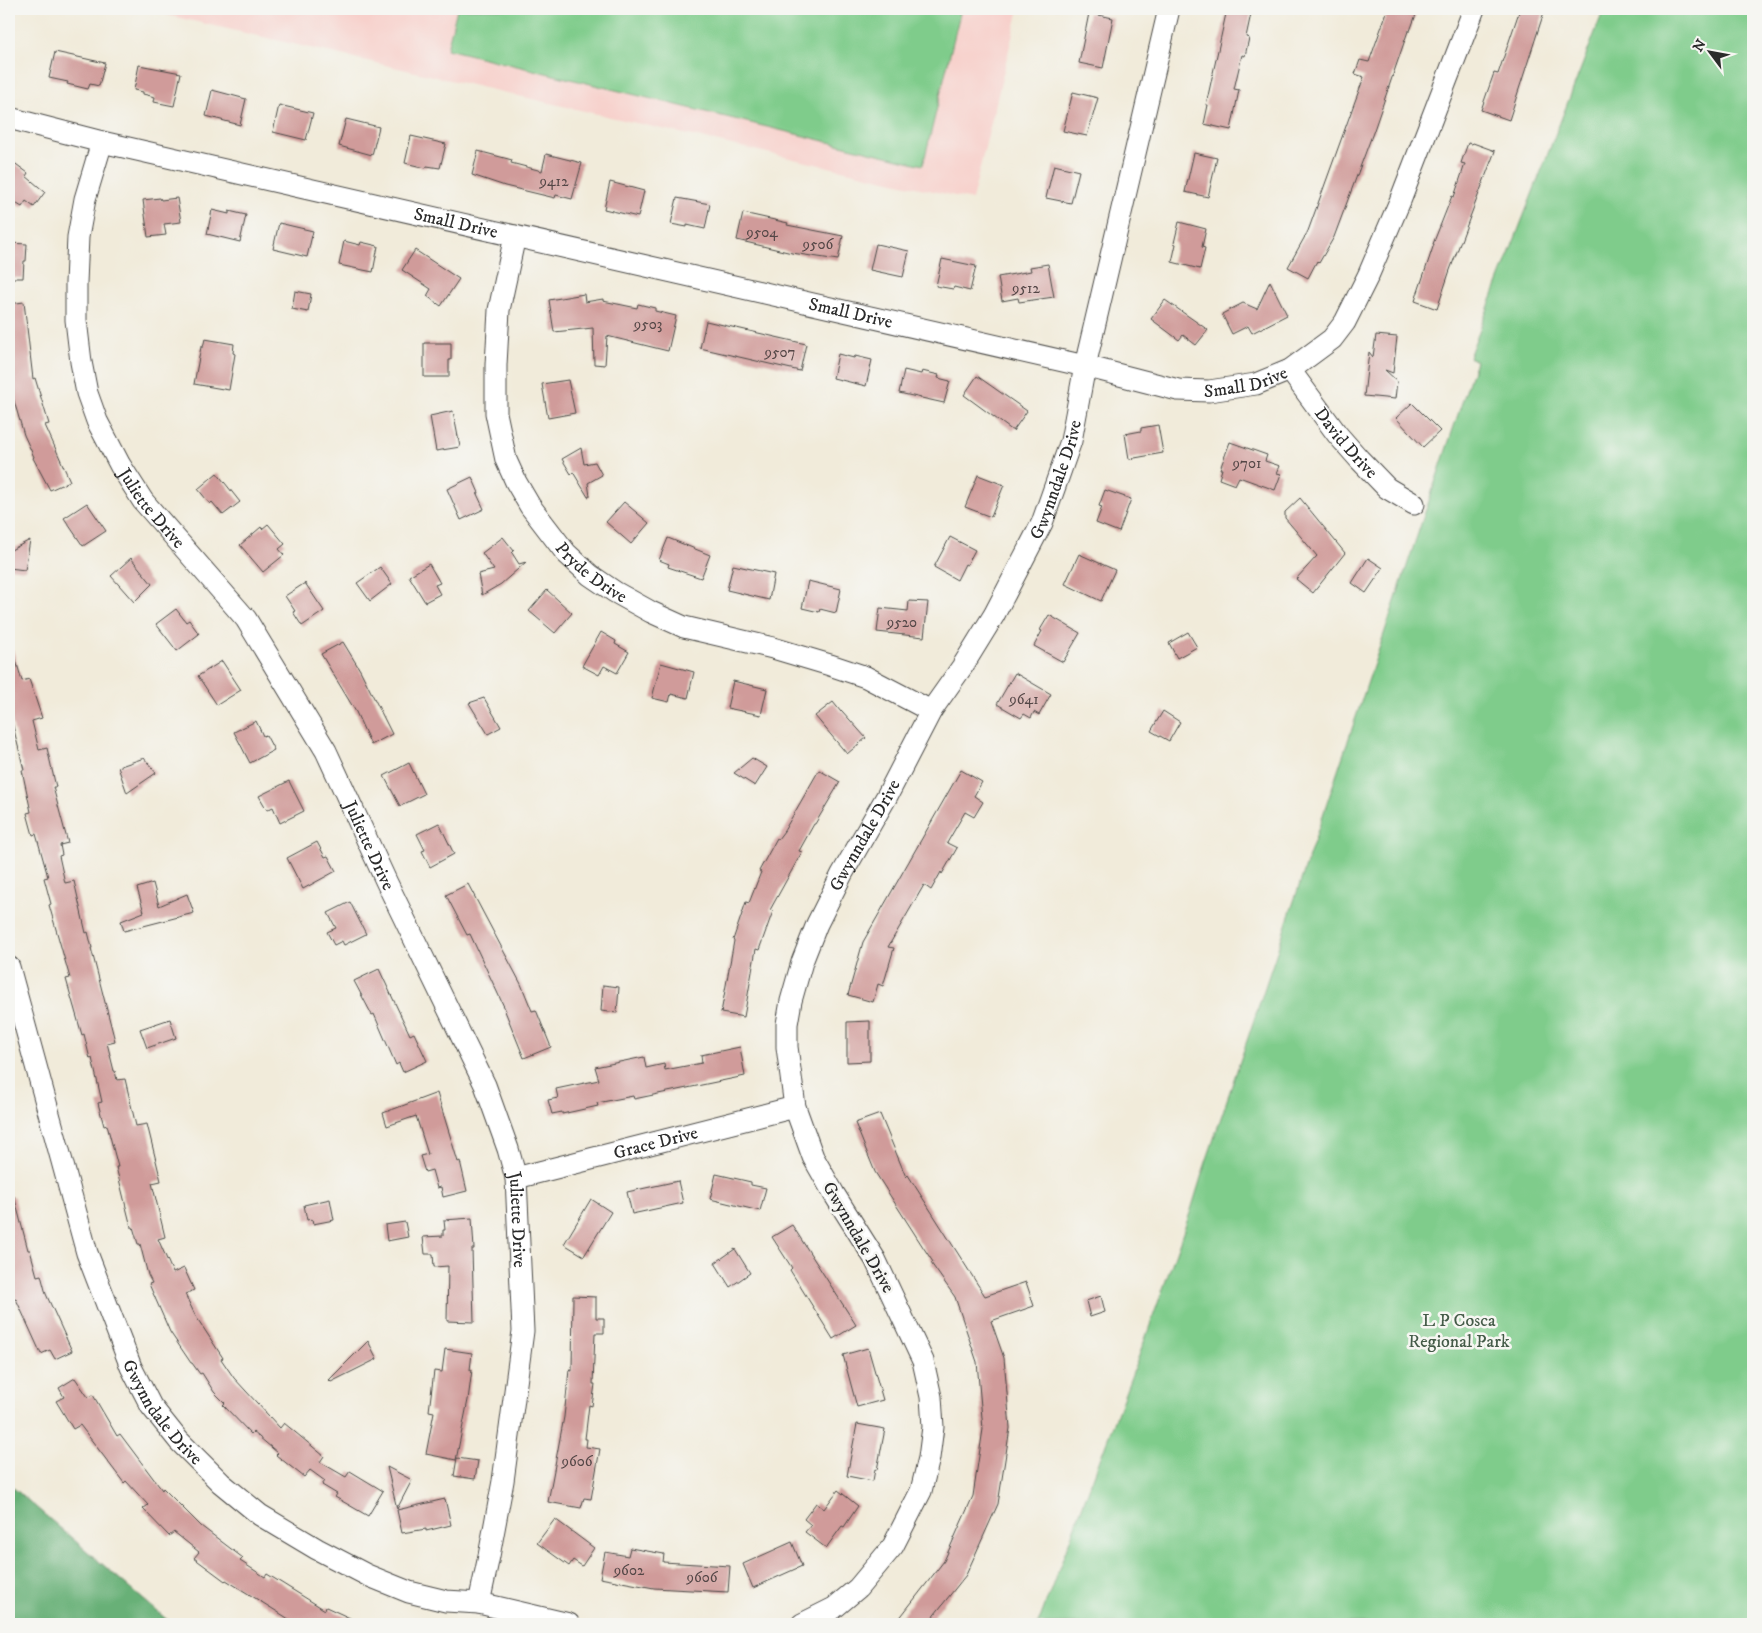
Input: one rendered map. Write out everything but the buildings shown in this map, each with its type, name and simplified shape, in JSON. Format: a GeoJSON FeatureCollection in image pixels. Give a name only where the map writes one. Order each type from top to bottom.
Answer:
{"type":"FeatureCollection","features":[{"type":"Feature","properties":{"kind":"street","name":"Gwynndale Drive"},"geometry":{"type":"LineString","coordinates":[[802,1624],[834,1608],[858,1588],[893,1546],[920,1492],[929,1458],[933,1427],[931,1397],[922,1361],[875,1259],[834,1194],[814,1157],[795,1107],[787,1047],[787,1024],[791,1001],[802,962],[842,874],[888,796],[931,711],[962,667],[994,615],[1042,523],[1071,441],[1085,366],[1169,9]]}},
{"type":"Feature","properties":{"kind":"street","name":"Small Drive"},"geometry":{"type":"LineString","coordinates":[[9,118],[102,142],[1085,366],[1178,390],[1209,391],[1256,384],[1290,370],[1332,339],[1345,322],[1368,276],[1400,202],[1474,9]]}},
{"type":"Feature","properties":{"kind":"street","name":"Juliette Drive"},"geometry":{"type":"LineString","coordinates":[[102,142],[85,199],[78,237],[76,282],[76,320],[80,362],[87,393],[97,421],[120,465],[143,500],[246,619],[326,751],[387,883],[485,1085],[508,1149],[516,1178],[523,1331],[503,1481],[479,1603]]}},
{"type":"Feature","properties":{"kind":"street","name":"Pryde Drive"},"geometry":{"type":"LineString","coordinates":[[515,236],[499,310],[496,412],[506,460],[516,482],[530,506],[566,553],[590,575],[616,592],[651,612],[684,627],[773,648],[866,677],[931,711]]}},
{"type":"Feature","properties":{"kind":"street","name":"David Drive"},"geometry":{"type":"LineString","coordinates":[[1290,370],[1337,434],[1359,459],[1387,488],[1414,504]]}},
{"type":"Feature","properties":{"kind":"street","name":"Gwynndale Drive"},"geometry":{"type":"LineString","coordinates":[[9,966],[87,1252],[131,1367],[151,1406],[178,1441],[221,1483],[260,1515],[367,1575],[408,1592],[446,1601],[479,1603],[569,1624]]}},
{"type":"Feature","properties":{"kind":"street","name":"Grace Drive"},"geometry":{"type":"LineString","coordinates":[[516,1178],[795,1107]]}},
{"type":"Feature","properties":{"kind":"shaded area"},"geometry":{"type":"Polygon","coordinates":[[[141,9],[1019,9],[972,200],[141,9]]]}},
{"type":"Feature","properties":{"kind":"green space"},"geometry":{"type":"Polygon","coordinates":[[[457,9],[961,9],[923,165],[447,49],[457,9]]]}},
{"type":"Feature","properties":{"kind":"green space","name":"L P Cosca Regional Park"},"geometry":{"type":"Polygon","coordinates":[[[1604,9],[1753,9],[1753,1624],[1038,1624],[1143,1345],[1191,1210],[1476,361],[1469,357],[1604,9]]]}},
{"type":"Feature","properties":{"kind":"green space"},"geometry":{"type":"Polygon","coordinates":[[[9,1484],[172,1624],[9,1624],[9,1484]]]}}]}
